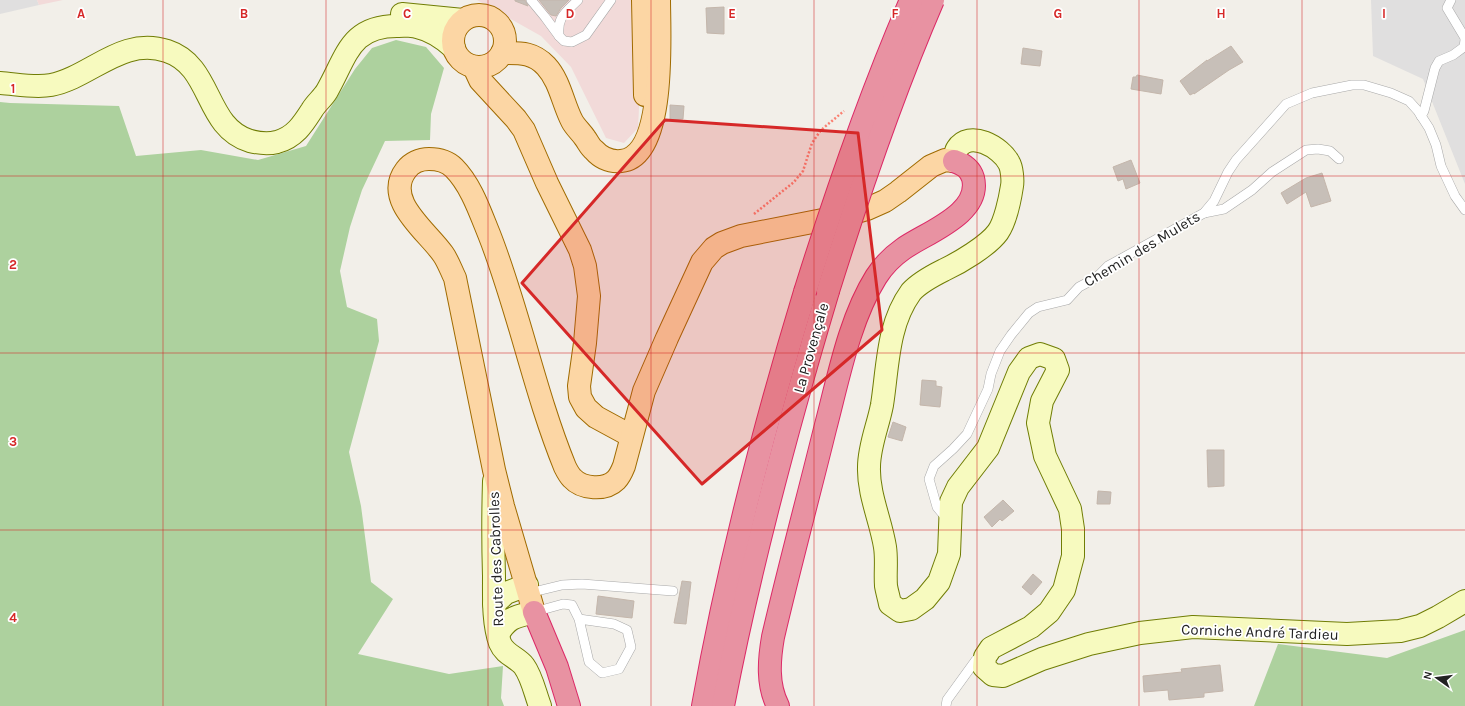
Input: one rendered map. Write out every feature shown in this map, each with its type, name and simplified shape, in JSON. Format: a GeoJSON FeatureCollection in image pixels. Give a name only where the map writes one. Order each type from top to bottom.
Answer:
{"type":"FeatureCollection","features":[{"type":"Feature","properties":{"kind":"highway","name":"La Provençale"},"geometry":{"type":"LineString","coordinates":[[703,706],[743,518],[782,369],[805,292],[847,166],[897,32],[911,0]]}},
{"type":"Feature","properties":{"kind":"highway","name":"La Provençale"},"geometry":{"type":"LineString","coordinates":[[723,706],[768,503],[800,383],[828,290],[870,162],[933,0]]}},
{"type":"Feature","properties":{"kind":"highway"},"geometry":{"type":"LineString","coordinates":[[778,706],[774,697],[770,677],[770,658],[773,637],[848,344],[865,296],[884,265],[903,249],[946,224],[965,207],[970,199],[974,188],[971,174],[966,166],[954,161]]}},
{"type":"Feature","properties":{"kind":"highway"},"geometry":{"type":"LineString","coordinates":[[689,706],[717,600],[743,518]]}},
{"type":"Feature","properties":{"kind":"highway"},"geometry":{"type":"LineString","coordinates":[[530,597],[546,670],[556,706]]}},
{"type":"Feature","properties":{"kind":"highway"},"geometry":{"type":"LineString","coordinates":[[530,597],[569,706]]}},
{"type":"Feature","properties":{"kind":"highway"},"geometry":{"type":"LineString","coordinates":[[734,706],[739,629]]}},
{"type":"Feature","properties":{"kind":"main road"},"geometry":{"type":"LineString","coordinates":[[643,0],[645,94],[652,121]]}},
{"type":"Feature","properties":{"kind":"main road"},"geometry":{"type":"LineString","coordinates":[[492,94],[499,57],[505,46],[505,38],[503,30],[498,23],[490,17],[476,15],[463,20],[454,32],[454,48],[458,57],[465,63],[474,67],[489,65],[499,57],[524,53],[538,58],[548,67],[554,78],[572,122],[593,149],[600,156],[611,161],[631,158],[644,144],[652,121],[658,95],[660,61],[659,0]]}},
{"type":"Feature","properties":{"kind":"main road"},"geometry":{"type":"LineString","coordinates":[[503,30],[538,44],[556,59],[564,69],[583,115],[586,139]]}},
{"type":"Feature","properties":{"kind":"main road"},"geometry":{"type":"LineString","coordinates":[[474,67],[480,80],[524,130],[580,250],[585,266],[589,296],[588,317],[579,386],[580,397],[586,408],[596,417],[631,436]]}},
{"type":"Feature","properties":{"kind":"main road"},"geometry":{"type":"LineString","coordinates":[[530,597],[494,470],[455,278],[443,254],[407,210],[400,197],[400,182],[404,172],[409,166],[422,159],[440,160],[453,167],[465,182],[473,196],[501,264],[545,414],[561,456],[569,474],[576,481],[587,486],[600,487],[612,483],[620,474],[624,466],[644,391],[702,262],[714,248],[722,243],[741,236],[843,216],[867,209],[885,201],[931,166],[945,160],[954,161]]}},
{"type":"Feature","properties":{"kind":"street"},"geometry":{"type":"LineString","coordinates":[[314,107],[316,89],[344,35],[354,26],[368,18],[385,13],[416,14],[463,20]]}},
{"type":"Feature","properties":{"kind":"street"},"geometry":{"type":"LineString","coordinates":[[0,83],[36,86],[50,85],[62,82],[125,51],[157,48],[178,56],[188,62],[195,71],[222,122],[232,132],[244,139],[265,143],[277,142],[289,137],[301,127],[314,107],[326,93],[354,42],[372,30],[385,26],[417,26],[443,39],[454,48]]}},
{"type":"Feature","properties":{"kind":"street"},"geometry":{"type":"LineString","coordinates":[[954,161],[957,150],[964,142],[975,140],[985,143],[1000,151],[1010,163],[1013,184],[1008,209],[998,232],[983,246],[961,261],[933,276],[912,291],[899,313],[890,343],[882,406],[871,449],[869,468],[870,484],[885,547],[886,587],[890,604],[900,611],[911,609],[925,599],[939,582],[949,554],[951,502],[958,487],[988,448],[1019,372],[1029,358],[1040,354],[1054,359],[1058,370],[1042,401],[1038,423],[1046,456],[1070,509],[1073,529],[1071,563],[1064,590],[1049,612],[1031,627],[991,648],[985,657]]}},
{"type":"Feature","properties":{"kind":"street","name":"Route des Cabrolles"},"geometry":{"type":"LineString","coordinates":[[494,470],[494,604],[498,634],[501,644],[505,650],[527,670],[540,706]]}},
{"type":"Feature","properties":{"kind":"street"},"geometry":{"type":"LineString","coordinates":[[494,604],[506,593],[530,597]]}},
{"type":"Feature","properties":{"kind":"street"},"geometry":{"type":"LineString","coordinates":[[498,634],[504,624],[530,597]]}},
{"type":"Feature","properties":{"kind":"street","name":"Corniche André Tardieu"},"geometry":{"type":"LineString","coordinates":[[985,657],[984,667],[993,675],[1003,676],[1042,659],[1089,644],[1140,633],[1193,627],[1347,634],[1400,632],[1420,626],[1465,601]]}},
{"type":"Feature","properties":{"kind":"lane"},"geometry":{"type":"LineString","coordinates":[[531,0],[541,11],[558,36],[564,41],[572,42],[586,35],[611,0]]}},
{"type":"Feature","properties":{"kind":"lane"},"geometry":{"type":"LineString","coordinates":[[558,36],[560,19],[578,0]]}},
{"type":"Feature","properties":{"kind":"lane"},"geometry":{"type":"LineString","coordinates":[[649,0],[652,52],[660,61]]}},
{"type":"Feature","properties":{"kind":"lane"},"geometry":{"type":"LineString","coordinates":[[1421,116],[1424,111],[1435,68],[1439,61],[1453,55],[1464,47],[1465,39],[1447,8],[1451,0]]}},
{"type":"Feature","properties":{"kind":"lane","name":"Chemin des Mulets"},"geometry":{"type":"LineString","coordinates":[[950,522],[937,507],[928,479],[934,466],[967,434],[988,390],[991,374],[1000,351],[1011,334],[1029,313],[1038,307],[1067,300],[1079,287],[1096,278],[1108,266],[1204,213],[1214,201],[1228,172],[1236,160],[1286,104],[1312,93],[1352,85],[1364,85],[1391,93],[1410,101],[1429,128],[1436,145],[1441,166],[1455,196],[1465,210]]}},
{"type":"Feature","properties":{"kind":"lane"},"geometry":{"type":"LineString","coordinates":[[1204,213],[1224,209],[1252,190],[1272,172],[1306,150],[1318,149],[1330,151],[1339,159]]}},
{"type":"Feature","properties":{"kind":"lane"},"geometry":{"type":"LineString","coordinates":[[530,597],[562,585],[582,584],[674,591]]}},
{"type":"Feature","properties":{"kind":"lane"},"geometry":{"type":"LineString","coordinates":[[530,597],[572,605],[579,619],[589,662],[602,673],[619,668],[630,646],[627,630],[614,624],[579,619]]}},
{"type":"Feature","properties":{"kind":"lane"},"geometry":{"type":"LineString","coordinates":[[946,706],[947,700],[976,660],[985,657]]}},
{"type":"Feature","properties":{"kind":"path"},"geometry":{"type":"LineString","coordinates":[[741,236],[747,221],[794,182],[803,171],[812,143],[821,130],[844,111]]}},
{"type":"Feature","properties":{"kind":"highlighted area"},"geometry":{"type":"Polygon","coordinates":[[[665,120],[858,133],[882,330],[702,484],[522,283],[665,120]]]}},
{"type":"Feature","properties":{"kind":"shaded area"},"geometry":{"type":"Polygon","coordinates":[[[0,0],[37,0],[39,5],[0,14],[0,0]]]}},
{"type":"Feature","properties":{"kind":"shaded area"},"geometry":{"type":"Polygon","coordinates":[[[37,0],[63,0],[39,5],[37,0]]]}},
{"type":"Feature","properties":{"kind":"shaded area"},"geometry":{"type":"Polygon","coordinates":[[[477,0],[647,0],[643,30],[638,128],[624,143],[606,138],[571,67],[541,36],[477,0]]]}},
{"type":"Feature","properties":{"kind":"shaded area"},"geometry":{"type":"Polygon","coordinates":[[[1371,0],[1465,0],[1465,184],[1423,79],[1373,56],[1371,0]]]}},
{"type":"Feature","properties":{"kind":"green space"},"geometry":{"type":"Polygon","coordinates":[[[396,40],[426,47],[444,68],[431,114],[430,140],[385,141],[362,190],[350,227],[340,271],[347,307],[377,319],[379,341],[349,452],[361,506],[371,582],[393,599],[358,654],[449,674],[503,666],[501,698],[504,706],[0,706],[0,102],[119,106],[136,156],[201,150],[258,160],[306,146],[355,69],[372,48],[396,40]]]}},
{"type":"Feature","properties":{"kind":"green space"},"geometry":{"type":"Polygon","coordinates":[[[1465,630],[1465,706],[1254,706],[1278,644],[1387,658],[1465,630]]]}},
{"type":"Feature","properties":{"kind":"building"},"geometry":{"type":"Polygon","coordinates":[[[525,0],[528,6],[515,1],[525,0]]]}},
{"type":"Feature","properties":{"kind":"building"},"geometry":{"type":"Polygon","coordinates":[[[539,0],[569,0],[556,16],[551,15],[539,0]]]}},
{"type":"Feature","properties":{"kind":"building"},"geometry":{"type":"Polygon","coordinates":[[[724,7],[724,34],[707,33],[706,8],[724,7]]]}},
{"type":"Feature","properties":{"kind":"building"},"geometry":{"type":"Polygon","coordinates":[[[1231,46],[1243,62],[1194,94],[1190,95],[1180,81],[1207,60],[1231,46]]]}},
{"type":"Feature","properties":{"kind":"building"},"geometry":{"type":"Polygon","coordinates":[[[1023,48],[1042,51],[1040,66],[1021,64],[1023,48]]]}},
{"type":"Feature","properties":{"kind":"building"},"geometry":{"type":"Polygon","coordinates":[[[1137,75],[1163,80],[1161,94],[1131,89],[1133,77],[1136,77],[1137,75]]]}},
{"type":"Feature","properties":{"kind":"building"},"geometry":{"type":"Polygon","coordinates":[[[670,105],[684,106],[683,119],[670,120],[670,105]]]}},
{"type":"Feature","properties":{"kind":"building"},"geometry":{"type":"Polygon","coordinates":[[[1131,160],[1140,183],[1126,189],[1123,179],[1118,181],[1113,167],[1131,160]]]}},
{"type":"Feature","properties":{"kind":"building"},"geometry":{"type":"Polygon","coordinates":[[[1322,173],[1331,201],[1311,207],[1306,192],[1287,204],[1281,193],[1306,178],[1322,173]]]}},
{"type":"Feature","properties":{"kind":"building"},"geometry":{"type":"Polygon","coordinates":[[[922,380],[936,381],[936,386],[942,387],[940,407],[920,405],[922,380]]]}},
{"type":"Feature","properties":{"kind":"building"},"geometry":{"type":"Polygon","coordinates":[[[893,422],[906,427],[902,441],[888,437],[893,422]]]}},
{"type":"Feature","properties":{"kind":"building"},"geometry":{"type":"Polygon","coordinates":[[[1207,450],[1224,450],[1224,486],[1208,487],[1207,450]]]}},
{"type":"Feature","properties":{"kind":"building"},"geometry":{"type":"Polygon","coordinates":[[[1098,491],[1111,492],[1110,504],[1097,504],[1098,491]]]}},
{"type":"Feature","properties":{"kind":"building"},"geometry":{"type":"Polygon","coordinates":[[[1003,500],[1014,511],[1002,521],[1000,519],[992,527],[984,517],[1003,500]]]}},
{"type":"Feature","properties":{"kind":"building"},"geometry":{"type":"Polygon","coordinates":[[[1033,574],[1042,582],[1031,595],[1022,587],[1033,574]]]}},
{"type":"Feature","properties":{"kind":"building"},"geometry":{"type":"Polygon","coordinates":[[[682,581],[691,582],[686,624],[674,623],[682,581]]]}},
{"type":"Feature","properties":{"kind":"building"},"geometry":{"type":"Polygon","coordinates":[[[598,596],[634,601],[632,618],[596,614],[598,596]]]}},
{"type":"Feature","properties":{"kind":"building"},"geometry":{"type":"Polygon","coordinates":[[[1220,665],[1223,691],[1204,693],[1204,697],[1169,700],[1168,690],[1144,692],[1143,676],[1182,672],[1181,669],[1220,665]]]}}]}
